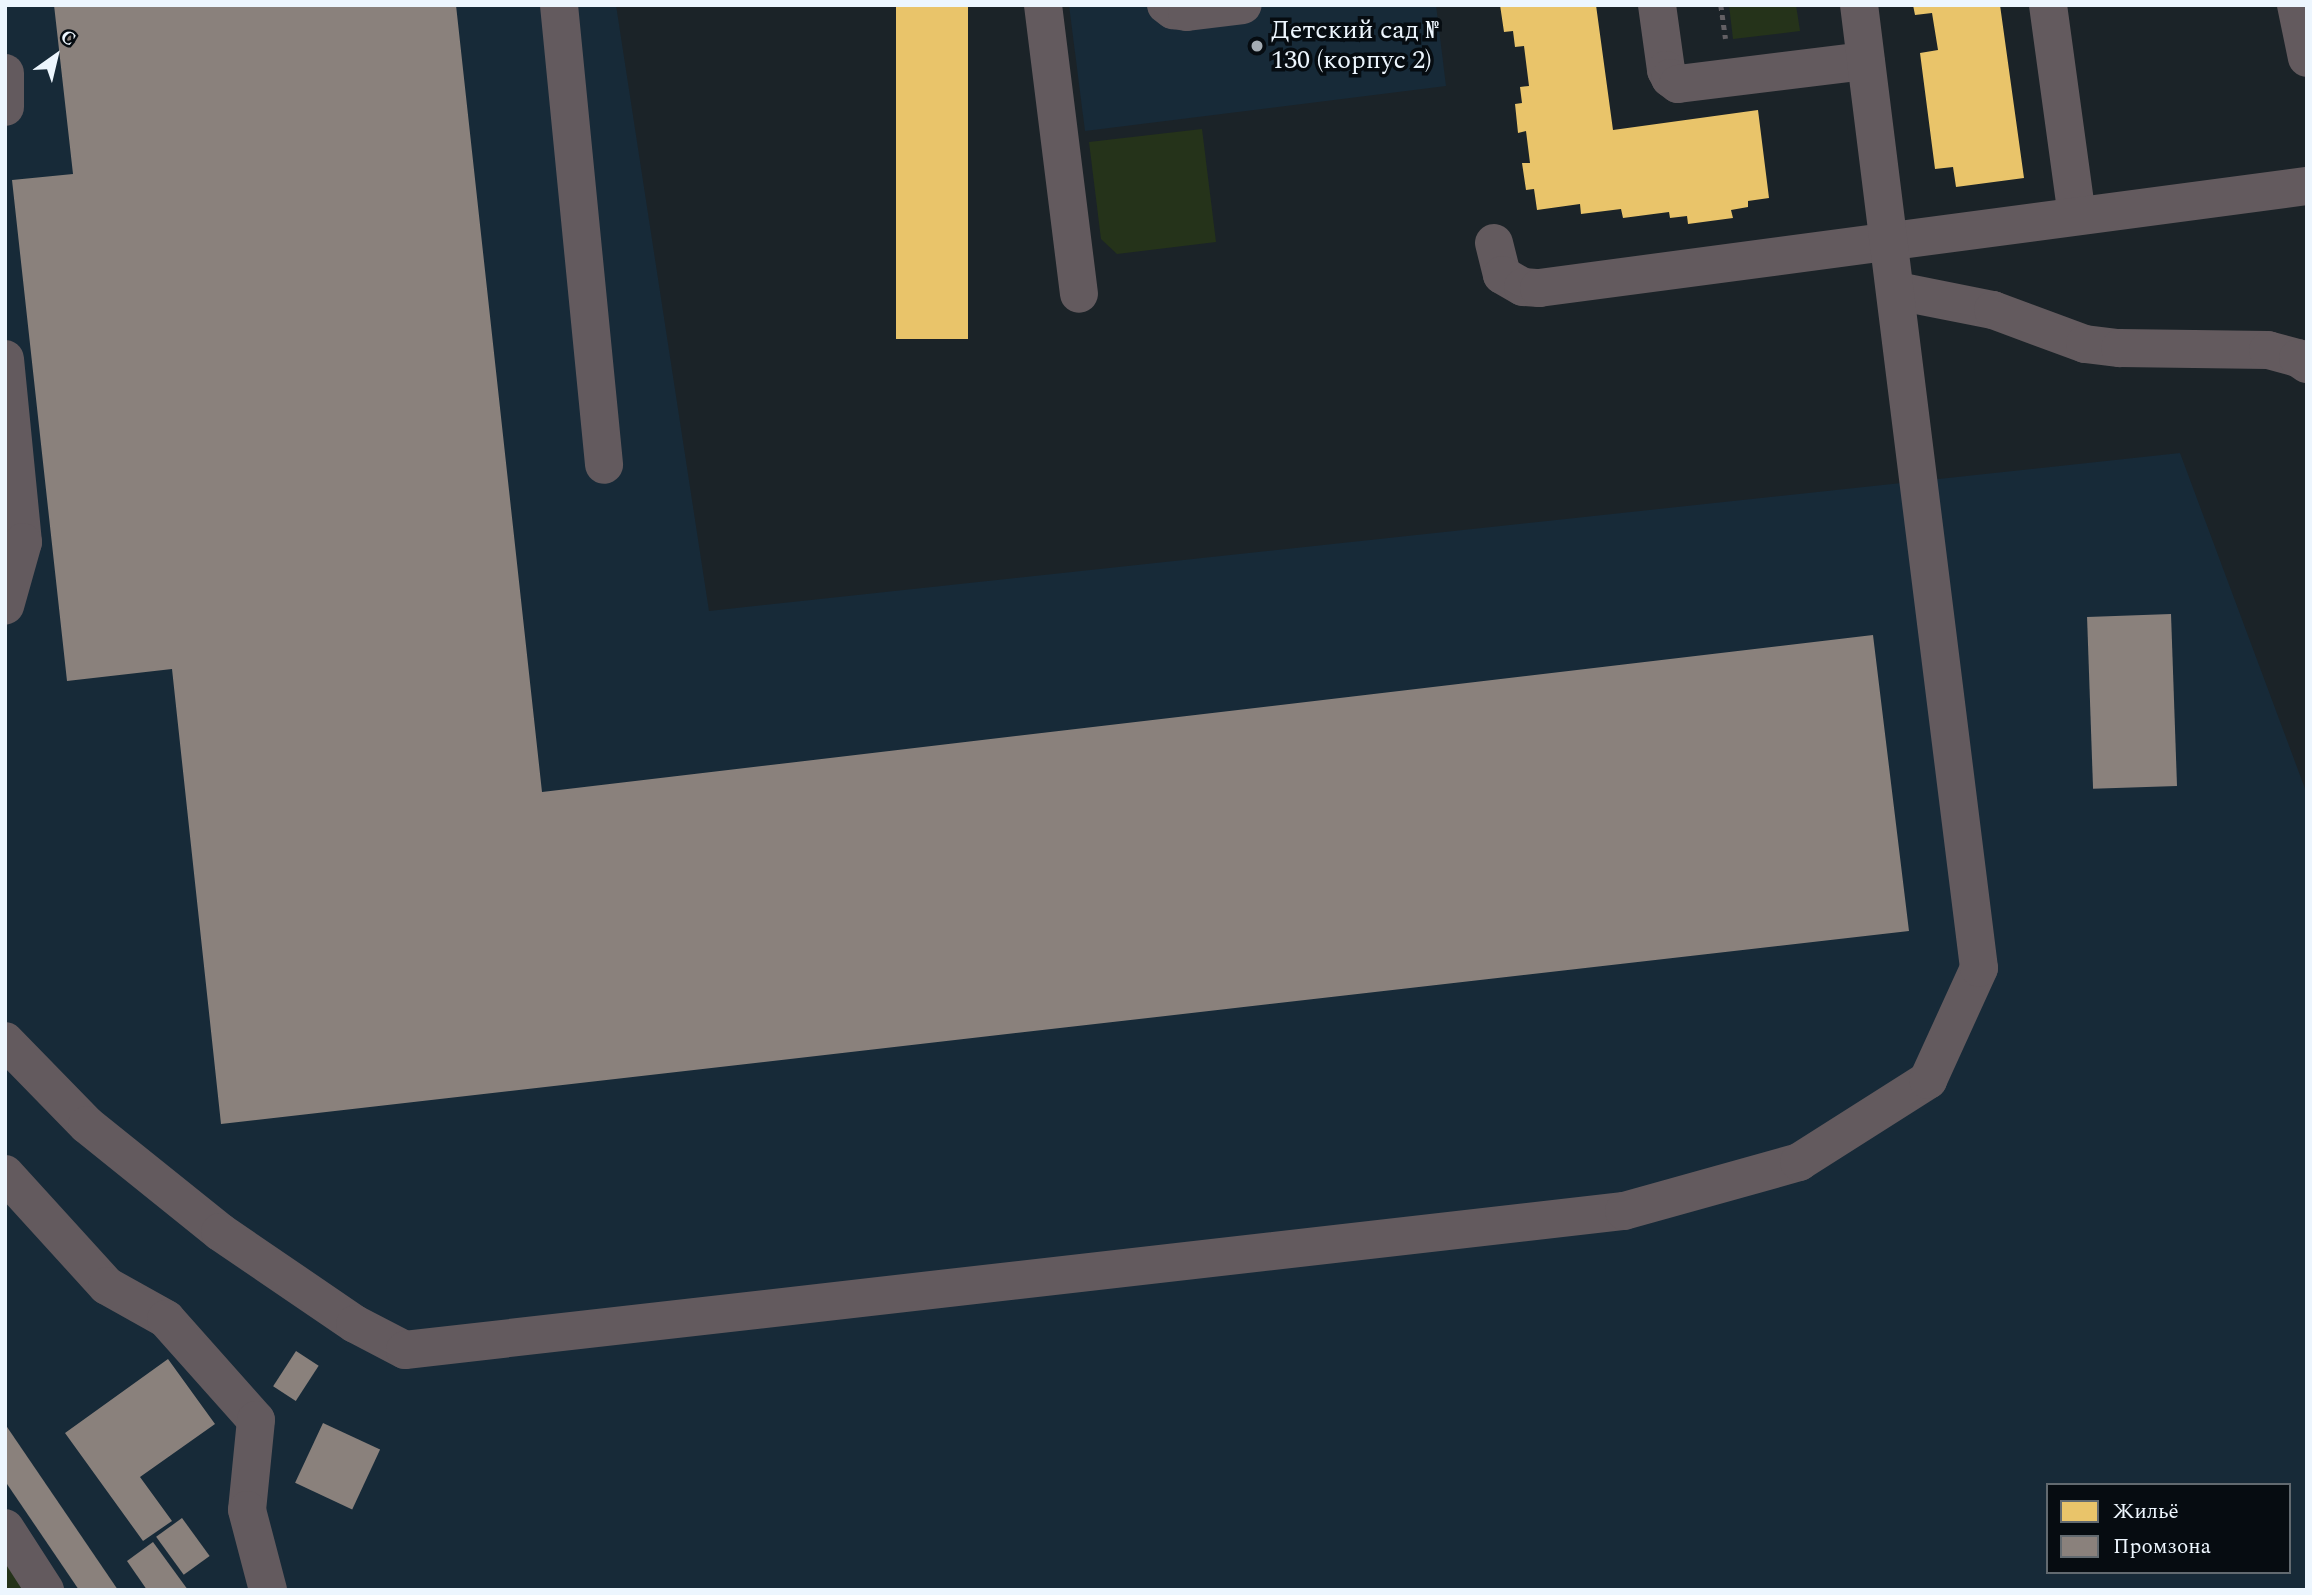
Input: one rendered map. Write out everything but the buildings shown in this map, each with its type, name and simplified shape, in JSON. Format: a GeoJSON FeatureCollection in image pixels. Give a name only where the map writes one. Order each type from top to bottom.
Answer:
{"type":"FeatureCollection","features":[{"type":"Feature","properties":{"kind":"street"},"geometry":{"type":"LineString","coordinates":[[559,5],[604,465]]}},
{"type":"Feature","properties":{"kind":"street"},"geometry":{"type":"LineString","coordinates":[[1043,5],[1079,294]]}},
{"type":"Feature","properties":{"kind":"street"},"geometry":{"type":"LineString","coordinates":[[1166,5],[1172,10],[1187,12],[1243,5]]}},
{"type":"Feature","properties":{"kind":"street"},"geometry":{"type":"LineString","coordinates":[[1657,5],[1666,70],[1670,78],[1678,84],[1866,61]]}},
{"type":"Feature","properties":{"kind":"street"},"geometry":{"type":"LineString","coordinates":[[5,1041],[87,1125],[220,1232],[355,1324],[405,1350],[1624,1211],[1799,1162],[1928,1080],[1979,968],[1891,241],[1859,5]]}},
{"type":"Feature","properties":{"kind":"street"},"geometry":{"type":"LineString","coordinates":[[2048,5],[2077,216]]}},
{"type":"Feature","properties":{"kind":"street"},"geometry":{"type":"LineString","coordinates":[[2296,5],[2307,58]]}},
{"type":"Feature","properties":{"kind":"street"},"geometry":{"type":"LineString","coordinates":[[5,73],[5,107]]}},
{"type":"Feature","properties":{"kind":"street"},"geometry":{"type":"LineString","coordinates":[[1494,243],[1502,275],[1523,287],[1539,288],[2307,186]]}},
{"type":"Feature","properties":{"kind":"street"},"geometry":{"type":"LineString","coordinates":[[1897,291],[1993,310],[2085,344],[2120,348],[2267,350],[2298,358],[2307,364]]}},
{"type":"Feature","properties":{"kind":"street"},"geometry":{"type":"LineString","coordinates":[[5,359],[23,541],[5,606]]}},
{"type":"Feature","properties":{"kind":"street"},"geometry":{"type":"LineString","coordinates":[[5,1174],[107,1286],[166,1319],[256,1420],[247,1510],[268,1590]]}},
{"type":"Feature","properties":{"kind":"street"},"geometry":{"type":"LineString","coordinates":[[5,1528],[45,1590]]}},
{"type":"Feature","properties":{"kind":"shaded area"},"geometry":{"type":"Polygon","coordinates":[[[5,5],[616,5],[709,611],[2180,453],[2307,794],[2307,1590],[32,1590],[5,1548],[5,5]]]}},
{"type":"Feature","properties":{"kind":"shaded area","name":"Детский сад № 130 (корпус 2)"},"geometry":{"type":"Polygon","coordinates":[[[1069,5],[1436,5],[1446,86],[1085,131],[1069,5]]]}},
{"type":"Feature","properties":{"kind":"green space"},"geometry":{"type":"Polygon","coordinates":[[[1729,5],[1796,5],[1800,31],[1733,39],[1729,5]]]}},
{"type":"Feature","properties":{"kind":"green space"},"geometry":{"type":"Polygon","coordinates":[[[1202,129],[1216,242],[1117,254],[1101,239],[1089,142],[1202,129]]]}},
{"type":"Feature","properties":{"kind":"green space"},"geometry":{"type":"Polygon","coordinates":[[[5,1548],[32,1590],[5,1590],[5,1548]]]}},
{"type":"Feature","properties":{"kind":"place","name":"Детский сад № 130 (корпус 2)"},"geometry":{"type":"Point","coordinates":[1257,46]}}]}
